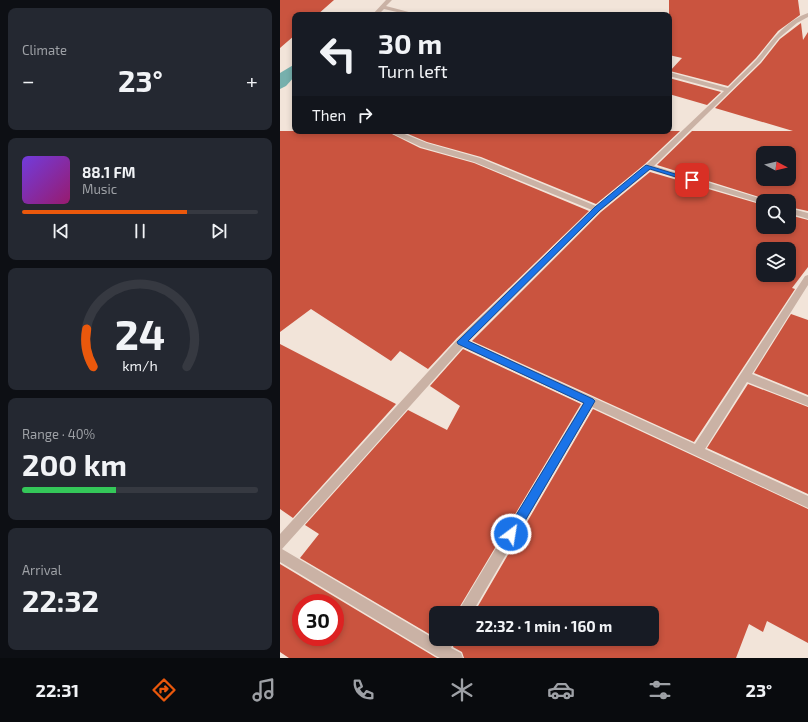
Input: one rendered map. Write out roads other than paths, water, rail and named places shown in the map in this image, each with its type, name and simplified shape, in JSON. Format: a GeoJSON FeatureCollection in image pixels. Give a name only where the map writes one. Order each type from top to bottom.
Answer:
{"type":"FeatureCollection","features":[{"type":"Feature","properties":{"kind":"street"},"geometry":{"type":"LineString","coordinates":[[378,12],[389,0]]}},
{"type":"Feature","properties":{"kind":"street"},"geometry":{"type":"LineString","coordinates":[[382,7],[404,12]]}},
{"type":"Feature","properties":{"kind":"street"},"geometry":{"type":"LineString","coordinates":[[280,544],[462,342],[597,209],[648,167],[729,90],[758,61],[777,37],[795,22],[808,15]]}},
{"type":"Feature","properties":{"kind":"street"},"geometry":{"type":"LineString","coordinates":[[672,75],[729,90]]}},
{"type":"Feature","properties":{"kind":"street"},"geometry":{"type":"LineString","coordinates":[[398,134],[424,145],[477,160],[597,209]]}},
{"type":"Feature","properties":{"kind":"street"},"geometry":{"type":"LineString","coordinates":[[648,167],[756,200]]}},
{"type":"Feature","properties":{"kind":"street"},"geometry":{"type":"LineString","coordinates":[[796,212],[808,216]]}},
{"type":"Feature","properties":{"kind":"street"},"geometry":{"type":"LineString","coordinates":[[697,452],[747,377],[808,278]]}},
{"type":"Feature","properties":{"kind":"street"},"geometry":{"type":"LineString","coordinates":[[462,342],[697,452],[808,502]]}},
{"type":"Feature","properties":{"kind":"street"},"geometry":{"type":"LineString","coordinates":[[747,377],[808,402]]}},
{"type":"Feature","properties":{"kind":"street"},"geometry":{"type":"LineString","coordinates":[[468,606],[590,401]]}},
{"type":"Feature","properties":{"kind":"street"},"geometry":{"type":"LineString","coordinates":[[280,555],[429,637]]}},
{"type":"Feature","properties":{"kind":"street"},"geometry":{"type":"LineString","coordinates":[[445,646],[456,658]]}},
{"type":"Feature","properties":{"kind":"water"},"geometry":{"type":"Polygon","coordinates":[[[292,66],[292,79],[286,86],[280,89],[280,73],[292,66]]]}}]}
